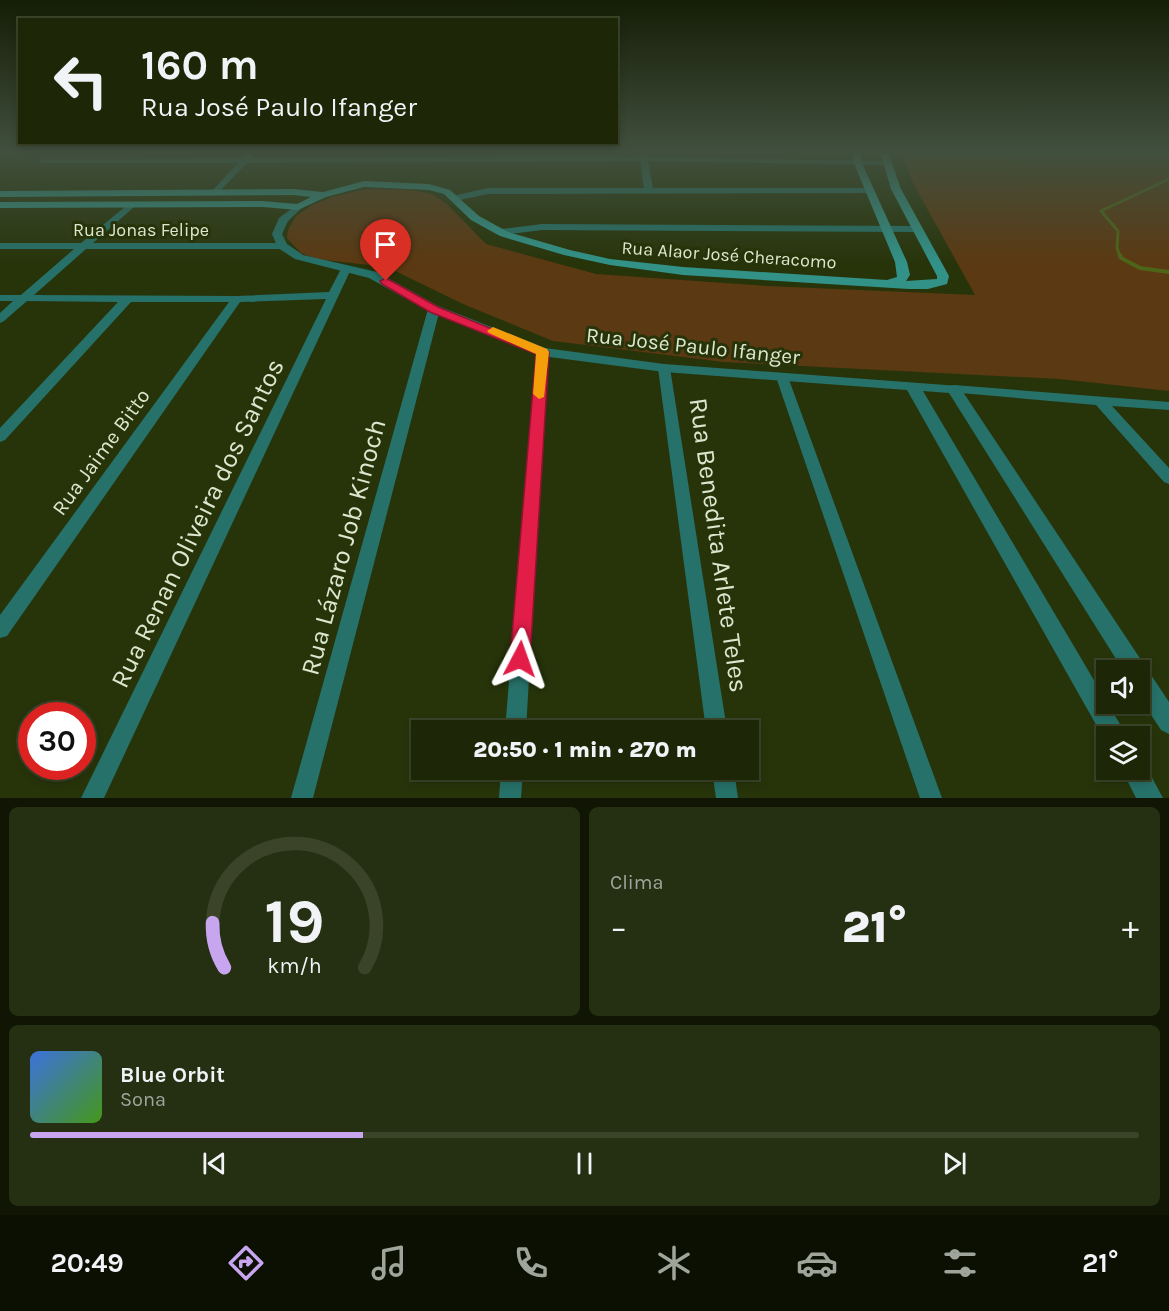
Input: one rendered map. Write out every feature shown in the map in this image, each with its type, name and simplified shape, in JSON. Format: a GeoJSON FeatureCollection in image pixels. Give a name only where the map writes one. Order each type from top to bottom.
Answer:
{"type":"FeatureCollection","features":[{"type":"Feature","properties":{"kind":"main road","name":"Rua Alaor José Cheracomo"},"geometry":{"type":"LineString","coordinates":[[298,207],[323,195],[344,189]]}},
{"type":"Feature","properties":{"kind":"main road","name":"Rua Alaor José Cheracomo"},"geometry":{"type":"LineString","coordinates":[[437,189],[447,192],[475,218],[501,232],[568,253],[651,268],[928,285],[942,275]]}},
{"type":"Feature","properties":{"kind":"main road"},"geometry":{"type":"LineString","coordinates":[[896,189],[942,275],[926,278],[901,262]]}},
{"type":"Feature","properties":{"kind":"main road"},"geometry":{"type":"LineString","coordinates":[[870,190],[901,262],[904,275],[901,280],[892,282]]}},
{"type":"Feature","properties":{"kind":"main road"},"geometry":{"type":"LineString","coordinates":[[206,204],[216,192]]}},
{"type":"Feature","properties":{"kind":"main road"},"geometry":{"type":"LineString","coordinates":[[0,194],[304,192],[323,195]]}},
{"type":"Feature","properties":{"kind":"main road"},"geometry":{"type":"LineString","coordinates":[[126,205],[139,193]]}},
{"type":"Feature","properties":{"kind":"main road"},"geometry":{"type":"LineString","coordinates":[[0,205],[263,204],[298,207]]}},
{"type":"Feature","properties":{"kind":"street"},"geometry":{"type":"LineString","coordinates":[[455,198],[488,191],[870,190]]}},
{"type":"Feature","properties":{"kind":"street"},"geometry":{"type":"LineString","coordinates":[[0,319],[126,205]]}},
{"type":"Feature","properties":{"kind":"street"},"geometry":{"type":"LineString","coordinates":[[282,246],[278,234],[279,227],[283,220],[298,207]]}},
{"type":"Feature","properties":{"kind":"street"},"geometry":{"type":"LineString","coordinates":[[501,232],[542,227],[916,229]]}},
{"type":"Feature","properties":{"kind":"street","name":"Rua Jonas Felipe"},"geometry":{"type":"LineString","coordinates":[[0,246],[282,246]]}},
{"type":"Feature","properties":{"kind":"street","name":"Rua José Paulo Ifanger"},"geometry":{"type":"LineString","coordinates":[[282,246],[299,257],[373,275],[434,309],[542,352],[664,368],[1169,406]]}},
{"type":"Feature","properties":{"kind":"street","name":"Rua Renan Oliveira dos Santos"},"geometry":{"type":"LineString","coordinates":[[92,798],[346,269]]}},
{"type":"Feature","properties":{"kind":"street"},"geometry":{"type":"LineString","coordinates":[[0,298],[237,299],[334,295]]}},
{"type":"Feature","properties":{"kind":"street"},"geometry":{"type":"LineString","coordinates":[[0,437],[128,298]]}},
{"type":"Feature","properties":{"kind":"street","name":"Rua Jaime Bitto"},"geometry":{"type":"LineString","coordinates":[[0,630],[237,299]]}},
{"type":"Feature","properties":{"kind":"street","name":"Rua Lázaro Job Kinoch"},"geometry":{"type":"LineString","coordinates":[[302,798],[434,309]]}},
{"type":"Feature","properties":{"kind":"street"},"geometry":{"type":"LineString","coordinates":[[516,720],[542,352]]}},
{"type":"Feature","properties":{"kind":"street","name":"Rua Benedita Arlete Teles"},"geometry":{"type":"LineString","coordinates":[[664,368],[716,720]]}},
{"type":"Feature","properties":{"kind":"street"},"geometry":{"type":"LineString","coordinates":[[782,377],[930,798]]}},
{"type":"Feature","properties":{"kind":"street"},"geometry":{"type":"LineString","coordinates":[[912,386],[1109,726]]}},
{"type":"Feature","properties":{"kind":"street"},"geometry":{"type":"LineString","coordinates":[[954,389],[1129,660]]}},
{"type":"Feature","properties":{"kind":"street"},"geometry":{"type":"LineString","coordinates":[[1100,401],[1169,478]]}},
{"type":"Feature","properties":{"kind":"street"},"geometry":{"type":"LineString","coordinates":[[1150,693],[1169,722]]}},
{"type":"Feature","properties":{"kind":"street"},"geometry":{"type":"LineString","coordinates":[[510,798],[511,780]]}},
{"type":"Feature","properties":{"kind":"street"},"geometry":{"type":"LineString","coordinates":[[725,780],[728,798]]}},
{"type":"Feature","properties":{"kind":"street"},"geometry":{"type":"LineString","coordinates":[[1140,780],[1150,798]]}},
{"type":"Feature","properties":{"kind":"shaded area"},"geometry":{"type":"Polygon","coordinates":[[[365,189],[412,190],[432,194],[447,204],[486,244],[596,274],[767,286],[975,295],[916,189],[1169,189],[1169,391],[1060,379],[724,362],[553,341],[463,304],[387,267],[316,259],[301,253],[287,238],[288,230],[296,216],[312,205],[332,197],[365,189]]]}},
{"type":"Feature","properties":{"kind":"waterway"},"geometry":{"type":"LineString","coordinates":[[1120,257],[1117,248],[1118,231],[1101,211],[1147,189]]}},
{"type":"Feature","properties":{"kind":"waterway"},"geometry":{"type":"LineString","coordinates":[[1120,255],[1121,258],[1140,268],[1169,272]]}},
{"type":"Feature","properties":{"kind":"slow traffic"},"geometry":{"type":"LineString","coordinates":[[493,331],[542,352],[539,394]]}},
{"type":"Feature","properties":{"kind":"route"},"geometry":{"type":"LineString","coordinates":[[386,281],[434,309],[502,334],[542,352],[520,659]]}}]}
